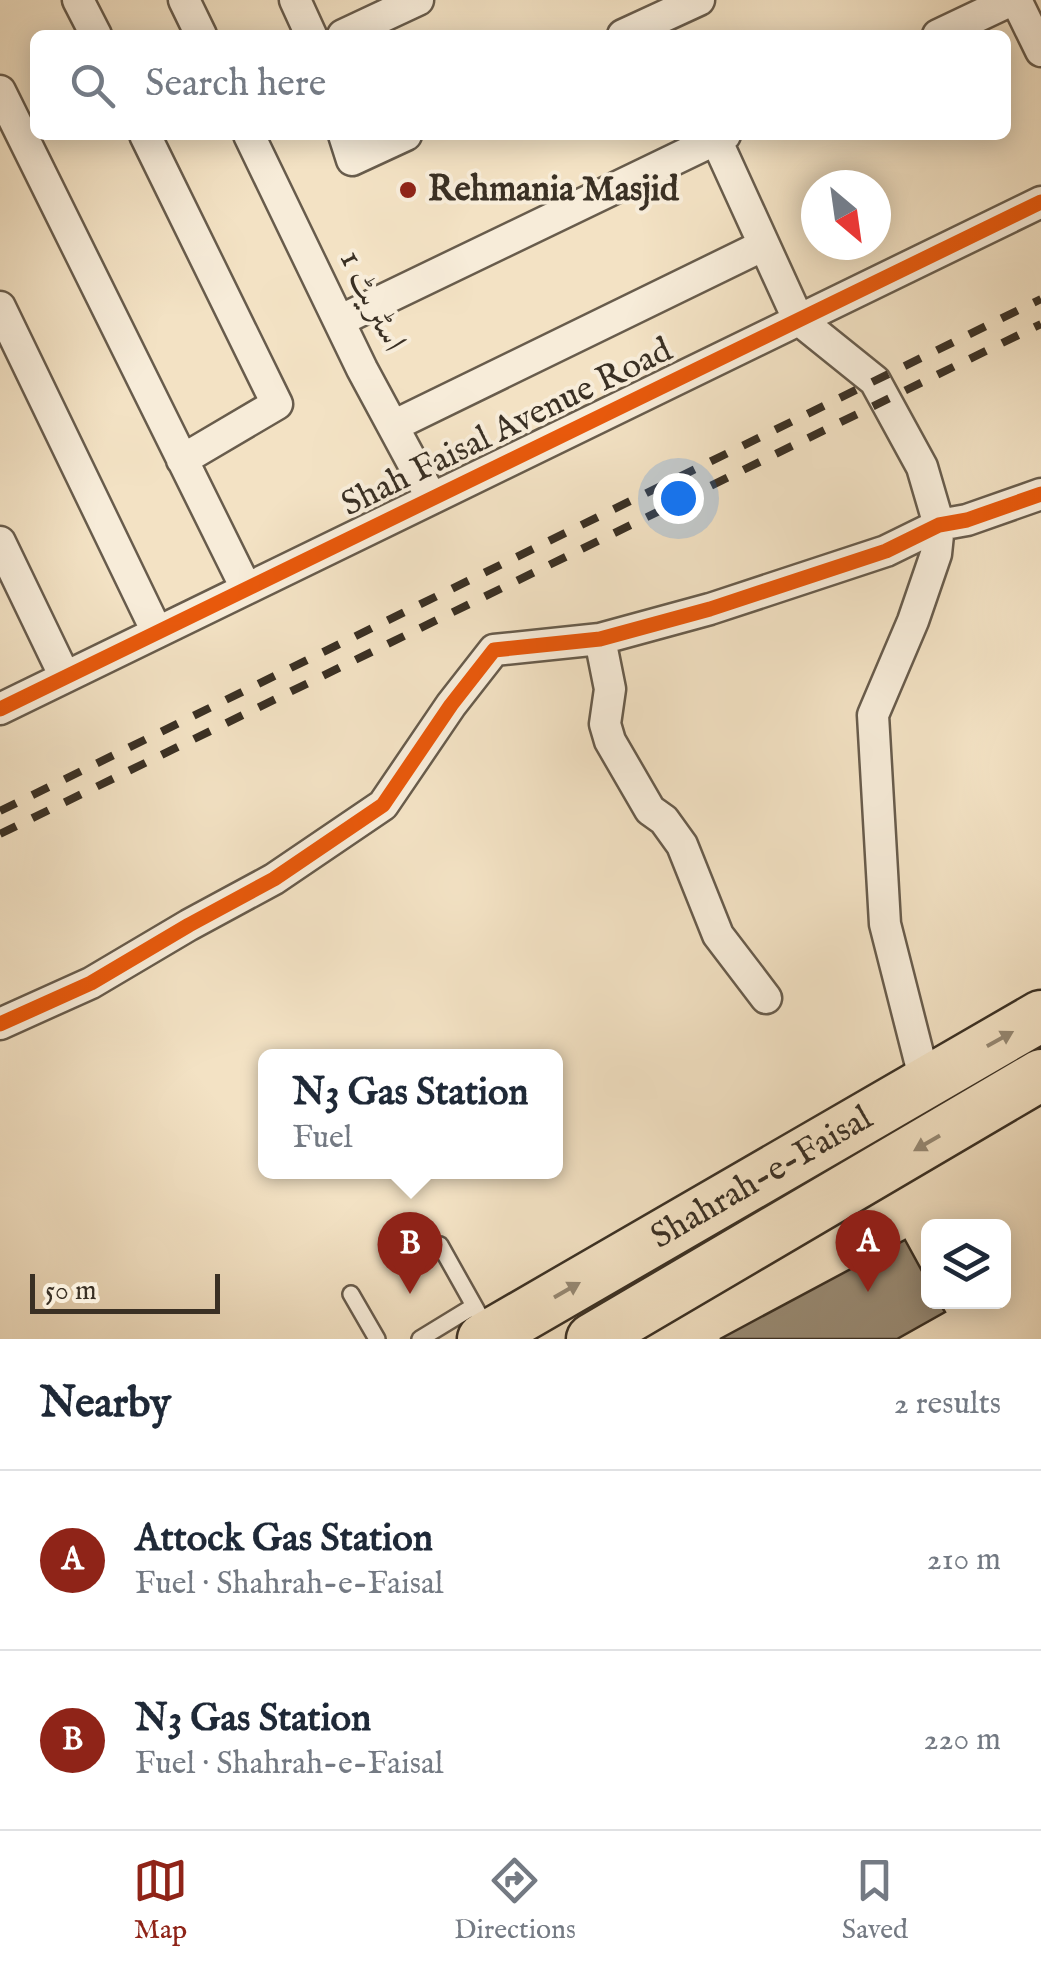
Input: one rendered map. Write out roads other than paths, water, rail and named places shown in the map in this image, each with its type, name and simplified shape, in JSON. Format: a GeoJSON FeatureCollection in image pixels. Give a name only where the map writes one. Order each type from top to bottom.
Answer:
{"type":"FeatureCollection","features":[{"type":"Feature","properties":{"kind":"highway","name":"Shahrah-e-Faisal"},"geometry":{"type":"LineString","coordinates":[[483,1326],[1041,1016]]}},
{"type":"Feature","properties":{"kind":"highway","name":"Shahrah-e-Faisal"},"geometry":{"type":"LineString","coordinates":[[592,1339],[1041,1075]]}},
{"type":"Feature","properties":{"kind":"street"},"geometry":{"type":"LineString","coordinates":[[78,0],[93,30]]}},
{"type":"Feature","properties":{"kind":"street"},"geometry":{"type":"LineString","coordinates":[[184,0],[199,30]]}},
{"type":"Feature","properties":{"kind":"street"},"geometry":{"type":"LineString","coordinates":[[295,0],[309,30]]}},
{"type":"Feature","properties":{"kind":"street"},"geometry":{"type":"LineString","coordinates":[[355,30],[418,0]]}},
{"type":"Feature","properties":{"kind":"street"},"geometry":{"type":"LineString","coordinates":[[634,30],[700,0]]}},
{"type":"Feature","properties":{"kind":"street"},"geometry":{"type":"LineString","coordinates":[[949,30],[1014,0],[1041,51]]}},
{"type":"Feature","properties":{"kind":"street"},"geometry":{"type":"LineString","coordinates":[[0,90],[246,588]]}},
{"type":"Feature","properties":{"kind":"street"},"geometry":{"type":"LineString","coordinates":[[147,140],[277,404],[182,460]]}},
{"type":"Feature","properties":{"kind":"street","name":"اسٹریٹ 1"},"geometry":{"type":"LineString","coordinates":[[251,140],[431,498]]}},
{"type":"Feature","properties":{"kind":"street"},"geometry":{"type":"LineString","coordinates":[[346,140],[352,160],[395,140]]}},
{"type":"Feature","properties":{"kind":"street"},"geometry":{"type":"LineString","coordinates":[[340,322],[710,140]]}},
{"type":"Feature","properties":{"kind":"street"},"geometry":{"type":"LineString","coordinates":[[720,140],[798,319],[875,381],[922,467],[939,525],[936,554],[873,715],[886,924],[925,1081]]}},
{"type":"Feature","properties":{"kind":"street","name":"Shah Faisal Avenue Road"},"geometry":{"type":"LineString","coordinates":[[0,709],[1041,202]]}},
{"type":"Feature","properties":{"kind":"street"},"geometry":{"type":"LineString","coordinates":[[393,426],[764,245]]}},
{"type":"Feature","properties":{"kind":"street"},"geometry":{"type":"LineString","coordinates":[[0,306],[158,632]]}},
{"type":"Feature","properties":{"kind":"street"},"geometry":{"type":"LineString","coordinates":[[0,1024],[90,984],[189,924],[274,879],[383,806],[450,705],[494,650],[600,639],[710,609],[886,552],[939,525],[967,520],[1041,494]]}},
{"type":"Feature","properties":{"kind":"street"},"geometry":{"type":"LineString","coordinates":[[0,542],[65,677]]}},
{"type":"Feature","properties":{"kind":"street"},"geometry":{"type":"LineString","coordinates":[[600,639],[610,688],[606,724],[610,741],[650,810],[664,820],[682,845],[718,935],[766,998]]}},
{"type":"Feature","properties":{"kind":"lane"},"geometry":{"type":"LineString","coordinates":[[420,1339],[483,1326],[440,1244]]}},
{"type":"Feature","properties":{"kind":"lane"},"geometry":{"type":"LineString","coordinates":[[351,1294],[377,1339]]}},
{"type":"Feature","properties":{"kind":"railway"},"geometry":{"type":"LineString","coordinates":[[0,811],[1041,299]]}},
{"type":"Feature","properties":{"kind":"railway"},"geometry":{"type":"LineString","coordinates":[[0,834],[1041,324]]}},
{"type":"Feature","properties":{"kind":"place","name":"Rehmania Masjid"},"geometry":{"type":"Point","coordinates":[408,190]}},
{"type":"Feature","properties":{"kind":"place","name":"Attock Gas Station"},"geometry":{"type":"Point","coordinates":[868,1292]}},
{"type":"Feature","properties":{"kind":"place","name":"N3 Gas Station"},"geometry":{"type":"Point","coordinates":[410,1294]}}]}
